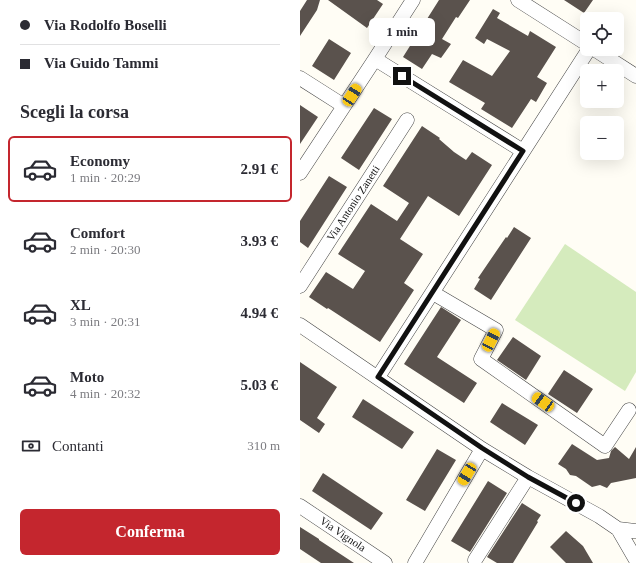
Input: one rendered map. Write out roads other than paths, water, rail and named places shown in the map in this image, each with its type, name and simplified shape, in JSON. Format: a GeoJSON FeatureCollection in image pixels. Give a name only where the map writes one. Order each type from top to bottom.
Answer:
{"type":"FeatureCollection","features":[{"type":"Feature","properties":{"kind":"street"},"geometry":{"type":"LineString","coordinates":[[518,0],[580,40]]}},
{"type":"Feature","properties":{"kind":"street"},"geometry":{"type":"LineString","coordinates":[[300,173],[375,59],[408,2]]}},
{"type":"Feature","properties":{"kind":"street"},"geometry":{"type":"LineString","coordinates":[[378,377],[584,56]]}},
{"type":"Feature","properties":{"kind":"street"},"geometry":{"type":"LineString","coordinates":[[605,56],[636,76]]}},
{"type":"Feature","properties":{"kind":"street"},"geometry":{"type":"LineString","coordinates":[[375,59],[523,151]]}},
{"type":"Feature","properties":{"kind":"street"},"geometry":{"type":"LineString","coordinates":[[300,78],[344,106]]}},
{"type":"Feature","properties":{"kind":"street","name":"Via Antonio Zanetti"},"geometry":{"type":"LineString","coordinates":[[300,286],[407,120]]}},
{"type":"Feature","properties":{"kind":"street"},"geometry":{"type":"LineString","coordinates":[[433,293],[496,330],[481,359],[605,446],[629,410]]}},
{"type":"Feature","properties":{"kind":"street"},"geometry":{"type":"LineString","coordinates":[[300,325],[482,448],[528,477],[599,516],[618,529],[636,532]]}},
{"type":"Feature","properties":{"kind":"street"},"geometry":{"type":"LineString","coordinates":[[415,563],[482,448]]}},
{"type":"Feature","properties":{"kind":"street"},"geometry":{"type":"LineString","coordinates":[[475,560],[528,477]]}},
{"type":"Feature","properties":{"kind":"street","name":"Via Vignola"},"geometry":{"type":"LineString","coordinates":[[300,506],[385,563]]}},
{"type":"Feature","properties":{"kind":"street"},"geometry":{"type":"LineString","coordinates":[[618,529],[636,560]]}}]}
